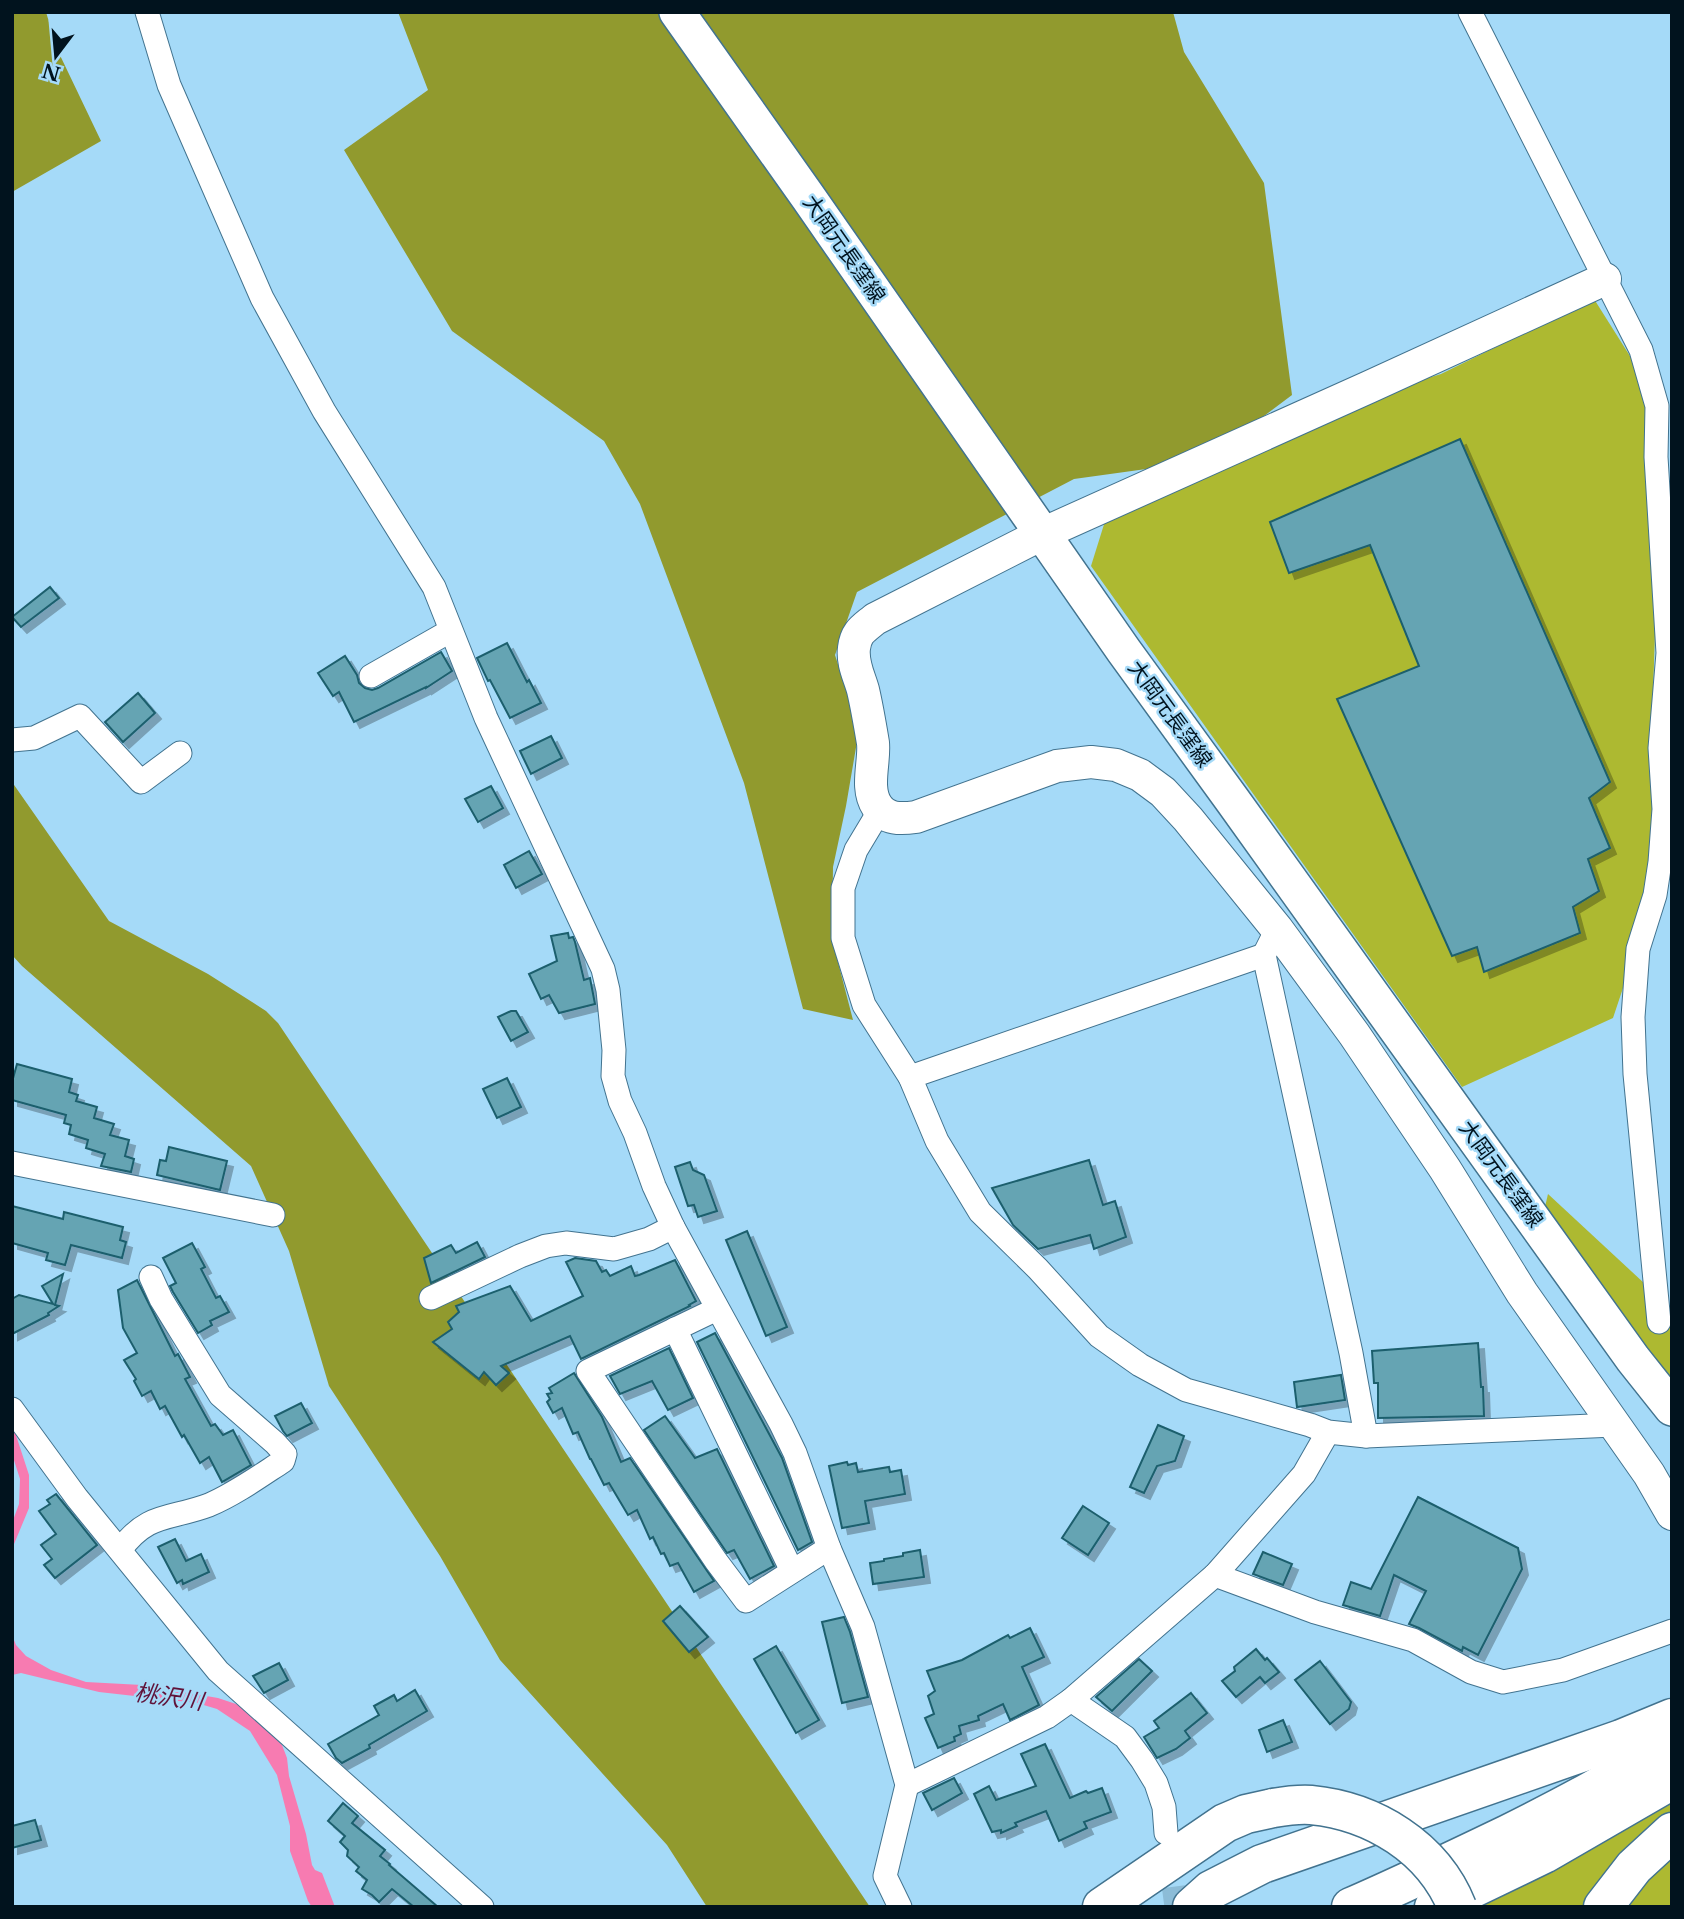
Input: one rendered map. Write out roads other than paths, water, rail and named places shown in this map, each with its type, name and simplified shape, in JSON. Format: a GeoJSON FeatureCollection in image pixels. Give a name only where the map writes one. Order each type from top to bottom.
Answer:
{"type":"FeatureCollection","features":[{"type":"Feature","properties":{"kind":"highway"},"geometry":{"type":"LineString","coordinates":[[1192,1907],[1212,1890],[1262,1864],[1621,1740],[1672,1718]]}},
{"type":"Feature","properties":{"kind":"highway"},"geometry":{"type":"LineString","coordinates":[[1351,1907],[1549,1813],[1641,1762],[1672,1741]]}},
{"type":"Feature","properties":{"kind":"highway"},"geometry":{"type":"LineString","coordinates":[[1433,1907],[1544,1854],[1672,1780]]}},
{"type":"Feature","properties":{"kind":"highway"},"geometry":{"type":"LineString","coordinates":[[1102,1907],[1225,1823],[1246,1814],[1308,1804],[1370,1820],[1398,1835],[1436,1867],[1447,1883],[1457,1907]]}},
{"type":"Feature","properties":{"kind":"highway"},"geometry":{"type":"LineString","coordinates":[[1603,1907],[1634,1867],[1672,1832]]}},
{"type":"Feature","properties":{"kind":"main road","name":"大岡元長窪線"},"geometry":{"type":"LineString","coordinates":[[677,12],[1042,534],[1633,1359],[1672,1408]]}},
{"type":"Feature","properties":{"kind":"street"},"geometry":{"type":"LineString","coordinates":[[146,12],[169,85],[262,298],[324,411],[434,587],[486,718],[603,969],[608,990],[614,1050],[613,1076],[620,1101],[673,1227],[781,1424],[863,1627],[906,1785],[885,1876],[900,1907]]}},
{"type":"Feature","properties":{"kind":"street"},"geometry":{"type":"LineString","coordinates":[[1470,12],[1641,349],[1664,405],[1656,457],[1668,653],[1660,748],[1664,809],[1656,895],[1638,949],[1633,1017],[1635,1074],[1658,1322]]}},
{"type":"Feature","properties":{"kind":"street"},"geometry":{"type":"LineString","coordinates":[[1605,279],[1042,534],[875,619],[857,633],[853,662],[869,719],[873,747],[871,788],[876,805],[884,814],[899,819],[916,817],[1057,766],[1091,762],[1116,765],[1140,775],[1163,792],[1188,819],[1270,942],[1354,1034],[1445,1169],[1522,1293],[1649,1474],[1672,1514]]}},
{"type":"Feature","properties":{"kind":"street"},"geometry":{"type":"LineString","coordinates":[[370,676],[450,631]]}},
{"type":"Feature","properties":{"kind":"street"},"geometry":{"type":"LineString","coordinates":[[12,740],[34,738],[80,716],[141,782],[180,753]]}},
{"type":"Feature","properties":{"kind":"street"},"geometry":{"type":"LineString","coordinates":[[880,810],[856,850],[843,888],[843,938],[864,1005],[910,1077],[937,1141],[980,1212],[1038,1269],[1099,1336],[1140,1365],[1186,1390],[1328,1432],[1366,1436],[1614,1425]]}},
{"type":"Feature","properties":{"kind":"street"},"geometry":{"type":"LineString","coordinates":[[910,1077],[1270,942]]}},
{"type":"Feature","properties":{"kind":"street"},"geometry":{"type":"LineString","coordinates":[[1270,942],[1366,1436]]}},
{"type":"Feature","properties":{"kind":"street"},"geometry":{"type":"LineString","coordinates":[[12,1163],[273,1215]]}},
{"type":"Feature","properties":{"kind":"street"},"geometry":{"type":"LineString","coordinates":[[431,1298],[546,1246],[566,1243],[614,1249],[649,1239],[673,1227]]}},
{"type":"Feature","properties":{"kind":"street"},"geometry":{"type":"LineString","coordinates":[[120,1550],[138,1529],[154,1520],[211,1504],[284,1461],[285,1454],[220,1395],[161,1299],[151,1276]]}},
{"type":"Feature","properties":{"kind":"street"},"geometry":{"type":"LineString","coordinates":[[1656,1280],[1672,1299]]}},
{"type":"Feature","properties":{"kind":"street"},"geometry":{"type":"LineString","coordinates":[[718,1309],[588,1371],[746,1601],[829,1548]]}},
{"type":"Feature","properties":{"kind":"street"},"geometry":{"type":"LineString","coordinates":[[675,1329],[792,1571]]}},
{"type":"Feature","properties":{"kind":"street"},"geometry":{"type":"LineString","coordinates":[[12,1409],[77,1498],[218,1671],[482,1907]]}},
{"type":"Feature","properties":{"kind":"street"},"geometry":{"type":"LineString","coordinates":[[906,1785],[1047,1717],[1071,1700],[1215,1575],[1304,1474],[1328,1432]]}},
{"type":"Feature","properties":{"kind":"street"},"geometry":{"type":"LineString","coordinates":[[1215,1575],[1315,1612],[1413,1640],[1471,1672],[1503,1682],[1563,1670],[1672,1631]]}},
{"type":"Feature","properties":{"kind":"street"},"geometry":{"type":"LineString","coordinates":[[1071,1700],[1125,1737],[1136,1752],[1156,1783],[1164,1807],[1166,1833]]}},
{"type":"Feature","properties":{"kind":"water"},"geometry":{"type":"Polygon","coordinates":[[[12,1423],[29,1475],[29,1508],[12,1549],[12,1523],[19,1504],[20,1479],[12,1454],[12,1423]]]}},
{"type":"Feature","properties":{"kind":"water","name":"桃沢川"},"geometry":{"type":"Polygon","coordinates":[[[12,1635],[16,1645],[26,1656],[51,1670],[86,1682],[142,1685],[218,1698],[249,1712],[282,1745],[312,1865],[322,1873],[335,1907],[312,1907],[308,1901],[290,1851],[290,1826],[277,1775],[250,1731],[217,1709],[197,1703],[99,1692],[21,1673],[12,1675],[12,1635]]]}},
{"type":"Feature","properties":{"kind":"tunnel"},"geometry":{"type":"LineString","coordinates":[[1169,1853],[1176,1907]]}}]}
